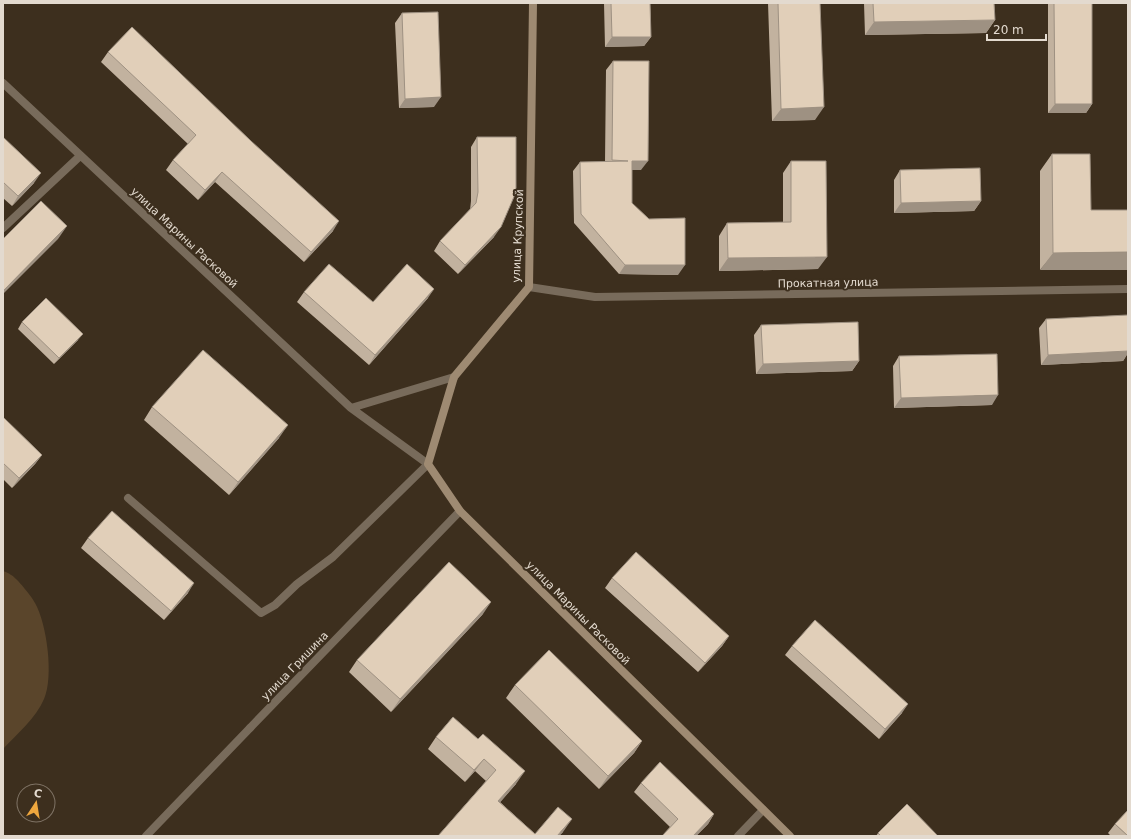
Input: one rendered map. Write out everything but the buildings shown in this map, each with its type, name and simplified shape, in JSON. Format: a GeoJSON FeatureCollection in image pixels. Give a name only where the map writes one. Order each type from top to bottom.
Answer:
{"type":"FeatureCollection","features":[{"type":"Feature","properties":{"kind":"street","name":"улица Крупской"},"geometry":{"type":"LineString","coordinates":[[428,464],[454,377],[529,287],[533,3]]}},
{"type":"Feature","properties":{"kind":"street","name":"улица Марины Расковой"},"geometry":{"type":"LineString","coordinates":[[3,83],[351,408],[428,464],[460,512],[790,836]]}},
{"type":"Feature","properties":{"kind":"street"},"geometry":{"type":"LineString","coordinates":[[3,228],[80,156]]}},
{"type":"Feature","properties":{"kind":"street","name":"Прокатная улица"},"geometry":{"type":"LineString","coordinates":[[529,287],[596,297],[1128,289]]}},
{"type":"Feature","properties":{"kind":"street"},"geometry":{"type":"LineString","coordinates":[[351,408],[454,377]]}},
{"type":"Feature","properties":{"kind":"street"},"geometry":{"type":"LineString","coordinates":[[128,498],[261,613],[275,605],[297,584],[333,557],[428,464]]}},
{"type":"Feature","properties":{"kind":"street","name":"улица Гришина"},"geometry":{"type":"LineString","coordinates":[[146,836],[460,512]]}},
{"type":"Feature","properties":{"kind":"street"},"geometry":{"type":"LineString","coordinates":[[738,836],[763,810]]}},
{"type":"Feature","properties":{"kind":"shaded area"},"geometry":{"type":"Polygon","coordinates":[[[3,571],[17,580],[28,592],[35,603],[46,637],[49,664],[47,689],[41,706],[26,726],[3,749],[3,571]]]}}]}
